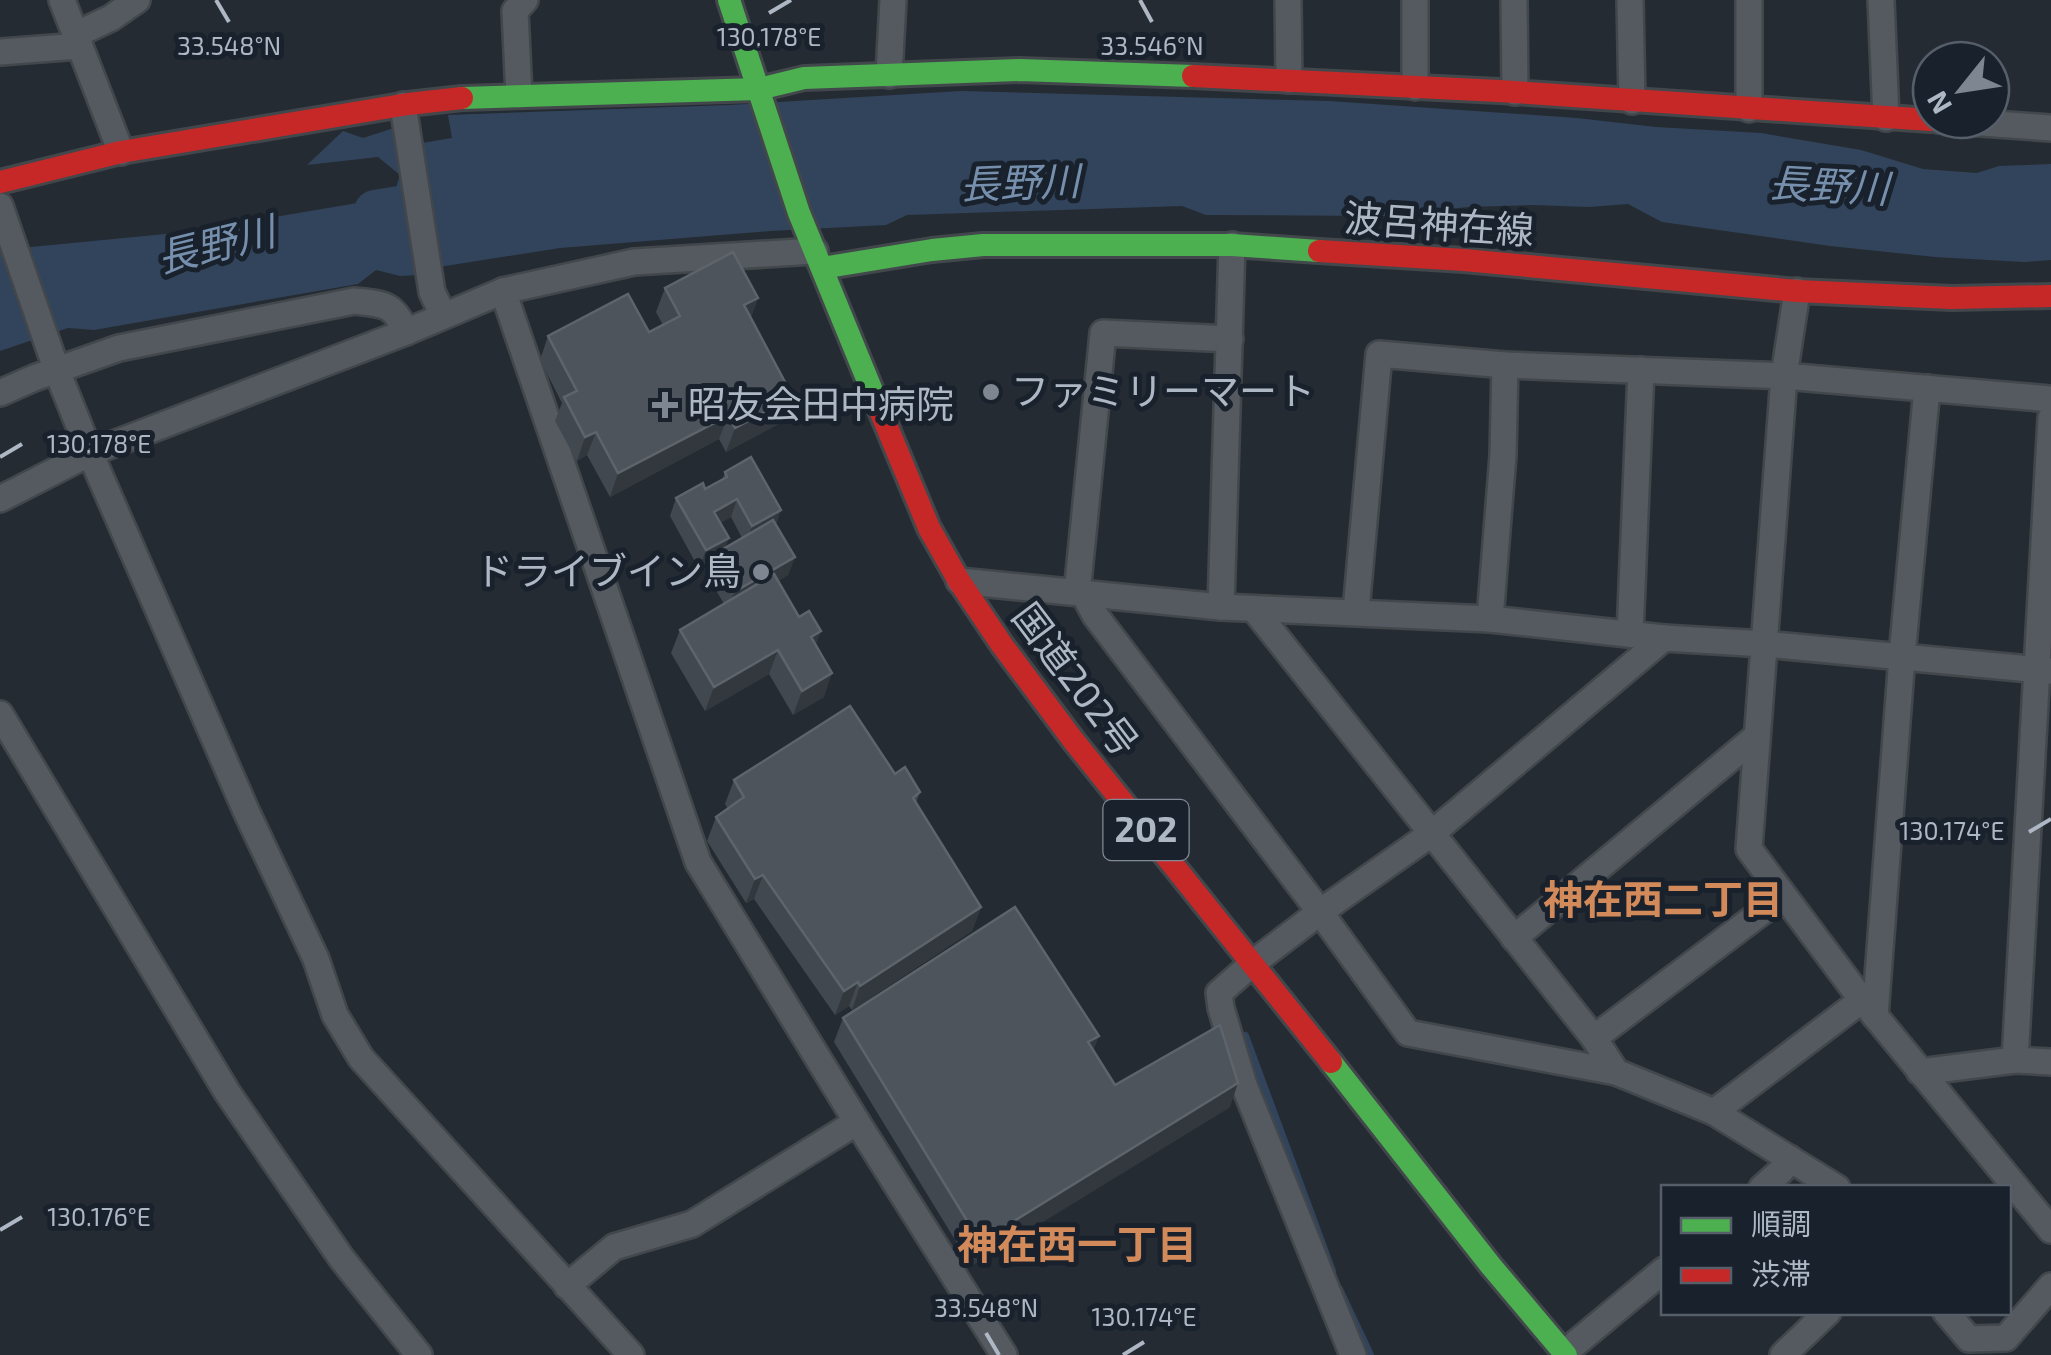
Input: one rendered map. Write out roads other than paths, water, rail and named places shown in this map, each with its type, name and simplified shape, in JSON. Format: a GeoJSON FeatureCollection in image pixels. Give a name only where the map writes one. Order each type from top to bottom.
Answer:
{"type":"FeatureCollection","features":[{"type":"Feature","properties":{"kind":"main road","name":"国道202号"},"geometry":{"type":"LineString","coordinates":[[729,0],[799,212],[929,528],[959,581],[1072,740],[1565,1354]]}},
{"type":"Feature","properties":{"kind":"main road"},"geometry":{"type":"LineString","coordinates":[[0,182],[121,152],[403,104],[480,96],[759,89],[804,78],[1020,70],[1415,86],[1911,119]]}},
{"type":"Feature","properties":{"kind":"main road","name":"波呂神在線"},"geometry":{"type":"LineString","coordinates":[[819,260],[983,245],[1232,245],[1464,260],[1797,291],[1952,298],[2051,296]]}},
{"type":"Feature","properties":{"kind":"street"},"geometry":{"type":"LineString","coordinates":[[62,0],[121,152]]}},
{"type":"Feature","properties":{"kind":"street"},"geometry":{"type":"LineString","coordinates":[[0,52],[78,40],[137,0]]}},
{"type":"Feature","properties":{"kind":"street"},"geometry":{"type":"LineString","coordinates":[[520,95],[515,11],[525,0]]}},
{"type":"Feature","properties":{"kind":"street"},"geometry":{"type":"LineString","coordinates":[[888,75],[893,0]]}},
{"type":"Feature","properties":{"kind":"street"},"geometry":{"type":"LineString","coordinates":[[1288,0],[1289,80]]}},
{"type":"Feature","properties":{"kind":"street"},"geometry":{"type":"LineString","coordinates":[[1415,0],[1415,86]]}},
{"type":"Feature","properties":{"kind":"street"},"geometry":{"type":"LineString","coordinates":[[1514,0],[1515,92]]}},
{"type":"Feature","properties":{"kind":"street"},"geometry":{"type":"LineString","coordinates":[[1630,0],[1632,101]]}},
{"type":"Feature","properties":{"kind":"street"},"geometry":{"type":"LineString","coordinates":[[1749,0],[1749,109]]}},
{"type":"Feature","properties":{"kind":"street"},"geometry":{"type":"LineString","coordinates":[[1880,0],[1886,118]]}},
{"type":"Feature","properties":{"kind":"street"},"geometry":{"type":"LineString","coordinates":[[403,104],[432,292],[443,315]]}},
{"type":"Feature","properties":{"kind":"street"},"geometry":{"type":"LineString","coordinates":[[2011,125],[2051,128]]}},
{"type":"Feature","properties":{"kind":"street"},"geometry":{"type":"LineString","coordinates":[[0,206],[56,370],[90,453],[247,813],[316,958],[336,1015],[361,1058],[631,1355]]}},
{"type":"Feature","properties":{"kind":"street"},"geometry":{"type":"LineString","coordinates":[[1222,607],[1232,245]]}},
{"type":"Feature","properties":{"kind":"street"},"geometry":{"type":"LineString","coordinates":[[0,500],[90,453],[503,291],[634,262],[819,260]]}},
{"type":"Feature","properties":{"kind":"street"},"geometry":{"type":"LineString","coordinates":[[503,291],[698,862],[1004,1355]]}},
{"type":"Feature","properties":{"kind":"street"},"geometry":{"type":"LineString","coordinates":[[1797,291],[1784,376],[1749,849],[1869,1008],[2051,1230]]}},
{"type":"Feature","properties":{"kind":"street"},"geometry":{"type":"LineString","coordinates":[[0,393],[118,348],[354,301],[379,304],[397,313],[406,332]]}},
{"type":"Feature","properties":{"kind":"street"},"geometry":{"type":"LineString","coordinates":[[1230,338],[1102,333],[1078,583],[1095,615],[1408,1033],[1616,1072],[1714,1112],[1832,1185]]}},
{"type":"Feature","properties":{"kind":"street"},"geometry":{"type":"LineString","coordinates":[[1356,611],[1379,354],[1506,365],[1784,376],[2051,399]]}},
{"type":"Feature","properties":{"kind":"street"},"geometry":{"type":"LineString","coordinates":[[1490,619],[1504,456],[1506,365]]}},
{"type":"Feature","properties":{"kind":"street"},"geometry":{"type":"LineString","coordinates":[[1630,634],[1641,370]]}},
{"type":"Feature","properties":{"kind":"street"},"geometry":{"type":"LineString","coordinates":[[1869,1008],[1927,388]]}},
{"type":"Feature","properties":{"kind":"street"},"geometry":{"type":"LineString","coordinates":[[2015,1060],[2044,671],[2051,418]]}},
{"type":"Feature","properties":{"kind":"street"},"geometry":{"type":"LineString","coordinates":[[959,581],[1222,607],[1490,619],[2044,671]]}},
{"type":"Feature","properties":{"kind":"street"},"geometry":{"type":"LineString","coordinates":[[1254,609],[1594,1038],[1616,1072]]}},
{"type":"Feature","properties":{"kind":"street"},"geometry":{"type":"LineString","coordinates":[[1353,1355],[1244,1084],[1220,993],[1320,912],[1431,834],[1664,638]]}},
{"type":"Feature","properties":{"kind":"street"},"geometry":{"type":"LineString","coordinates":[[0,714],[227,1092],[342,1259],[419,1355]]}},
{"type":"Feature","properties":{"kind":"street"},"geometry":{"type":"LineString","coordinates":[[1514,938],[1757,736]]}},
{"type":"Feature","properties":{"kind":"street"},"geometry":{"type":"LineString","coordinates":[[1594,1038],[1783,896]]}},
{"type":"Feature","properties":{"kind":"street"},"geometry":{"type":"LineString","coordinates":[[1714,1112],[1869,1008]]}},
{"type":"Feature","properties":{"kind":"street"},"geometry":{"type":"LineString","coordinates":[[1920,1072],[2015,1060],[2051,1062]]}},
{"type":"Feature","properties":{"kind":"street"},"geometry":{"type":"LineString","coordinates":[[568,1286],[614,1247],[692,1224],[856,1122]]}},
{"type":"Feature","properties":{"kind":"street"},"geometry":{"type":"LineString","coordinates":[[1765,1185],[1789,1158]]}},
{"type":"Feature","properties":{"kind":"street"},"geometry":{"type":"LineString","coordinates":[[1565,1354],[1661,1273]]}},
{"type":"Feature","properties":{"kind":"street"},"geometry":{"type":"LineString","coordinates":[[1949,1315],[1969,1339],[2006,1338],[2051,1286]]}},
{"type":"Feature","properties":{"kind":"street"},"geometry":{"type":"LineString","coordinates":[[1783,1355],[1825,1315]]}},
{"type":"Feature","properties":{"kind":"water"},"geometry":{"type":"Polygon","coordinates":[[[961,91],[1329,101],[1761,133],[1861,150],[1923,169],[1977,173],[1999,166],[2051,164],[2051,260],[1935,257],[1830,246],[1662,222],[1628,204],[1468,207],[1384,216],[1206,215],[1182,206],[907,215],[886,225],[560,248],[439,267],[431,221],[463,216],[458,185],[429,186],[422,143],[452,138],[448,115],[729,105],[961,91]]]}},
{"type":"Feature","properties":{"kind":"water"},"geometry":{"type":"Polygon","coordinates":[[[394,128],[418,275],[400,276],[376,270],[358,284],[94,330],[68,328],[0,351],[0,250],[186,232],[393,197],[400,175],[378,157],[307,165],[343,131],[363,138],[394,128]]]}},
{"type":"Feature","properties":{"kind":"waterway","name":"長野川"},"geometry":{"type":"LineString","coordinates":[[375,211],[517,188]]}},
{"type":"Feature","properties":{"kind":"waterway"},"geometry":{"type":"LineString","coordinates":[[1245,1036],[1332,1271]]}},
{"type":"Feature","properties":{"kind":"waterway"},"geometry":{"type":"LineString","coordinates":[[1339,1289],[1370,1355]]}},
{"type":"Feature","properties":{"kind":"place","name":"ファミリーマート"},"geometry":{"type":"Point","coordinates":[991,392]}},
{"type":"Feature","properties":{"kind":"place","name":"昭友会田中病院"},"geometry":{"type":"Point","coordinates":[665,405]}},
{"type":"Feature","properties":{"kind":"place","name":"ドライブイン鳥"},"geometry":{"type":"Point","coordinates":[761,572]}},
{"type":"Feature","properties":{"kind":"district","name":"神在西二丁目"},"geometry":{"type":"Point","coordinates":[1663,900]}},
{"type":"Feature","properties":{"kind":"district","name":"神在西一丁目"},"geometry":{"type":"Point","coordinates":[1077,1245]}}]}
